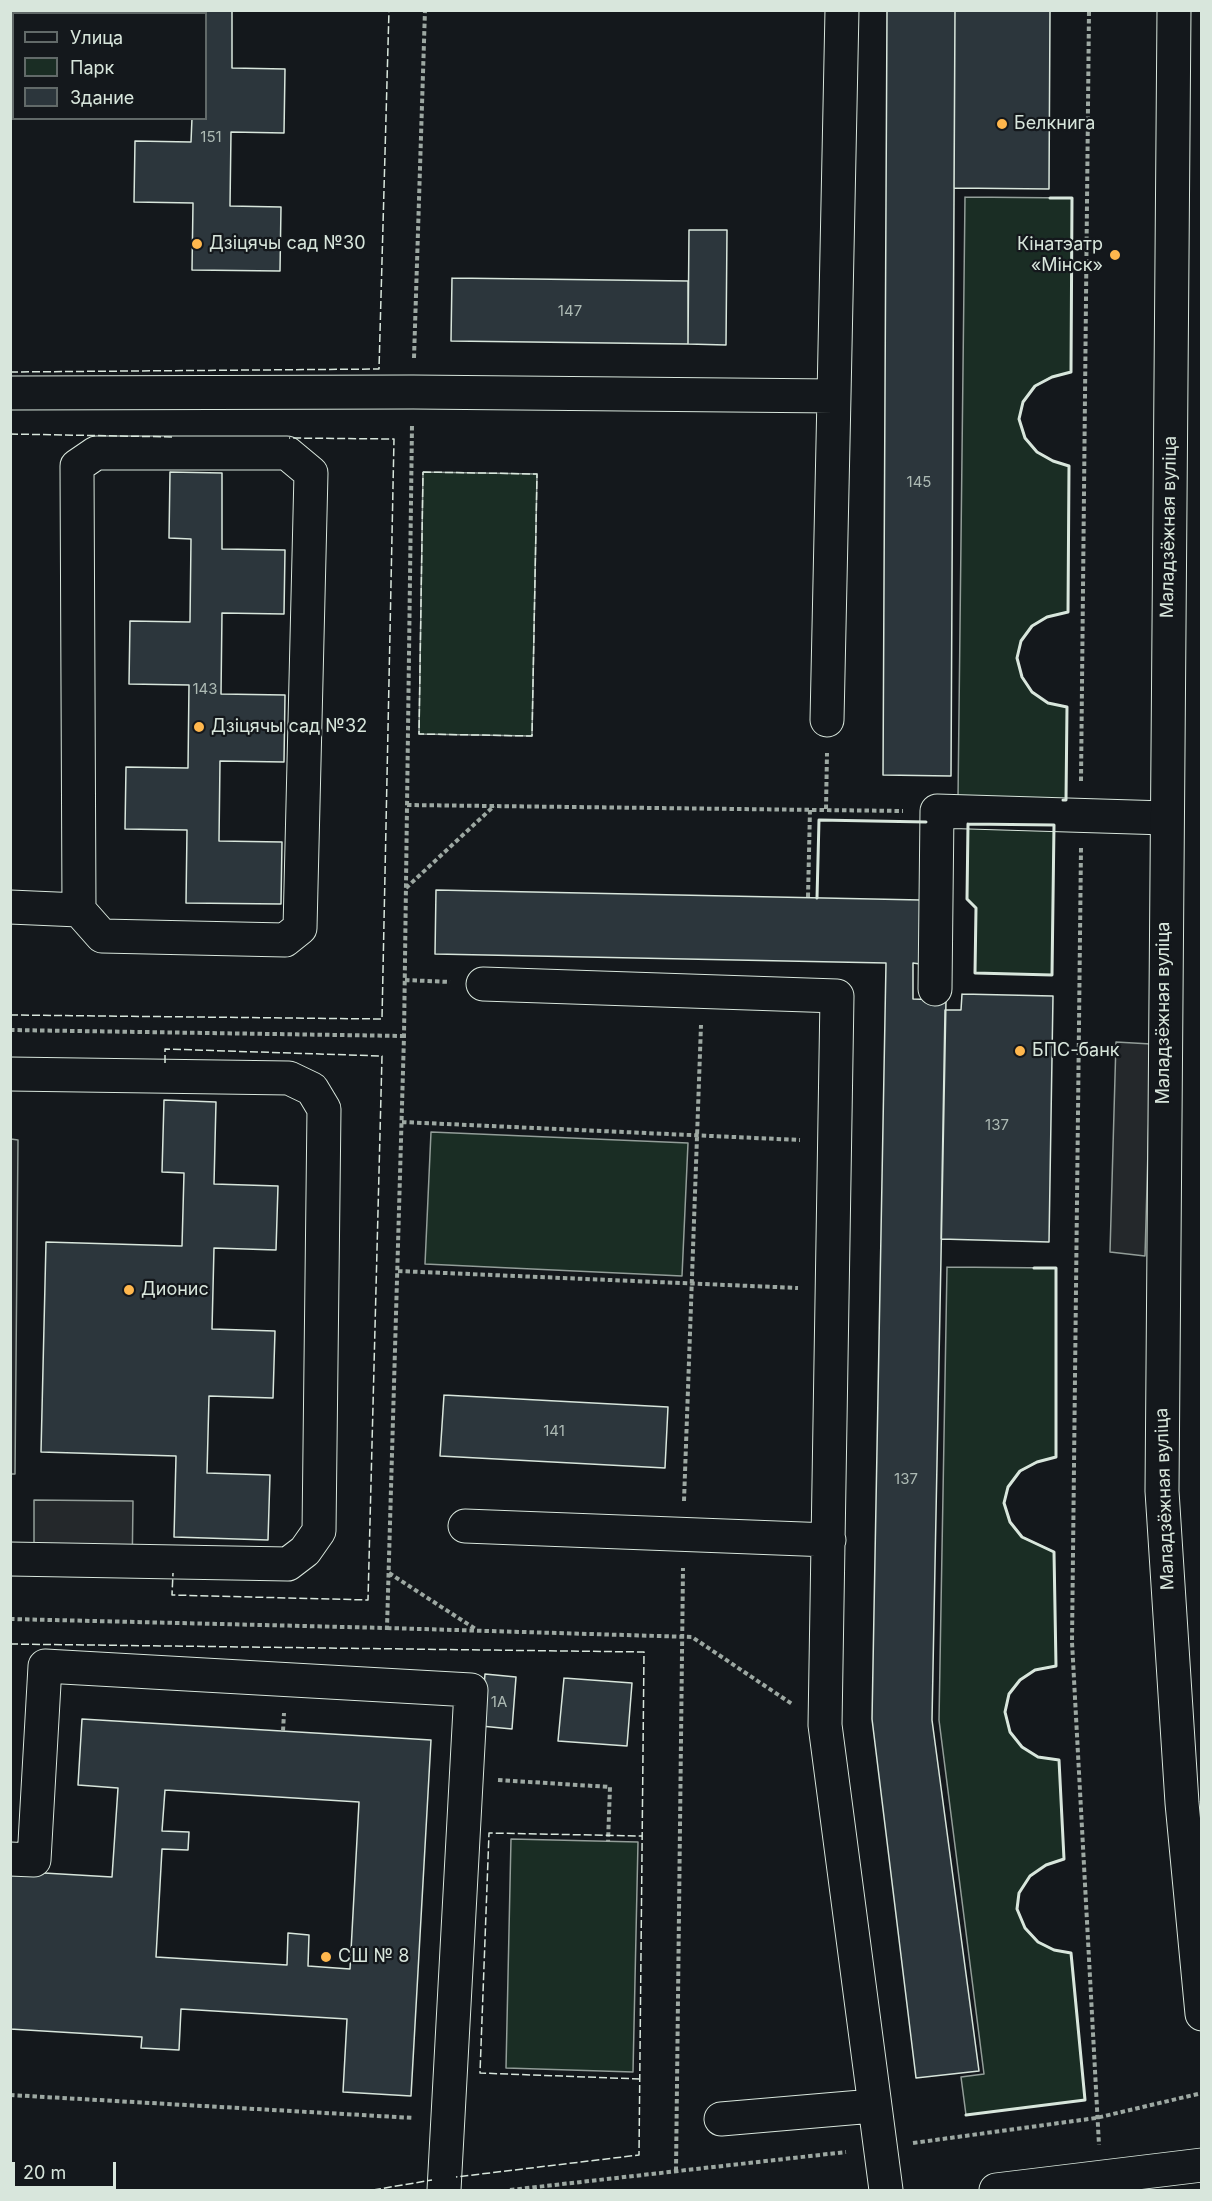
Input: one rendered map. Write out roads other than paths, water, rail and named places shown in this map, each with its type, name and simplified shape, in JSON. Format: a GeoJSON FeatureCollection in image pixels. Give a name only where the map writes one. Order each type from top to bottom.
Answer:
{"type":"FeatureCollection","features":[{"type":"Feature","properties":{"kind":"main road"},"geometry":{"type":"LineString","coordinates":[[827,720],[842,10]]}},
{"type":"Feature","properties":{"kind":"main road","name":"Маладзёжная вуліца"},"geometry":{"type":"LineString","coordinates":[[1174,10],[1161,1491],[1182,1803],[1202,2014]]}},
{"type":"Feature","properties":{"kind":"main road"},"geometry":{"type":"LineString","coordinates":[[10,393],[413,392],[834,396]]}},
{"type":"Feature","properties":{"kind":"main road"},"geometry":{"type":"LineString","coordinates":[[10,907],[78,910],[102,936],[285,940],[300,928],[311,473],[287,453],[96,453],[77,466],[78,910]]}},
{"type":"Feature","properties":{"kind":"main road"},"geometry":{"type":"LineString","coordinates":[[935,989],[937,811],[1166,818]]}},
{"type":"Feature","properties":{"kind":"main road"},"geometry":{"type":"LineString","coordinates":[[483,984],[837,996],[825,1725],[873,2106],[886,2190]]}},
{"type":"Feature","properties":{"kind":"main road"},"geometry":{"type":"LineString","coordinates":[[10,1074],[289,1078],[312,1089],[324,1109],[319,1531],[305,1551],[288,1564],[10,1559]]}},
{"type":"Feature","properties":{"kind":"main road"},"geometry":{"type":"LineString","coordinates":[[465,1526],[829,1540]]}},
{"type":"Feature","properties":{"kind":"main road"},"geometry":{"type":"LineString","coordinates":[[10,1858],[34,1860],[45,1666],[471,1690],[444,2190]]}},
{"type":"Feature","properties":{"kind":"main road"},"geometry":{"type":"LineString","coordinates":[[721,2119],[873,2106]]}},
{"type":"Feature","properties":{"kind":"main road"},"geometry":{"type":"LineString","coordinates":[[996,2190],[1202,2165]]}},
{"type":"Feature","properties":{"kind":"place","name":"Белкнига"},"geometry":{"type":"Point","coordinates":[1002,124]}},
{"type":"Feature","properties":{"kind":"place","name":"Дзіцячы сад №30"},"geometry":{"type":"Point","coordinates":[197,244]}},
{"type":"Feature","properties":{"kind":"place","name":"Кінатэатр «Мінск»"},"geometry":{"type":"Point","coordinates":[1115,255]}},
{"type":"Feature","properties":{"kind":"place","name":"Дзіцячы сад №32"},"geometry":{"type":"Point","coordinates":[199,727]}},
{"type":"Feature","properties":{"kind":"place","name":"БПС-банк"},"geometry":{"type":"Point","coordinates":[1020,1051]}},
{"type":"Feature","properties":{"kind":"place","name":"Дионис"},"geometry":{"type":"Point","coordinates":[129,1290]}},
{"type":"Feature","properties":{"kind":"place","name":"СШ № 8"},"geometry":{"type":"Point","coordinates":[326,1957]}}]}
